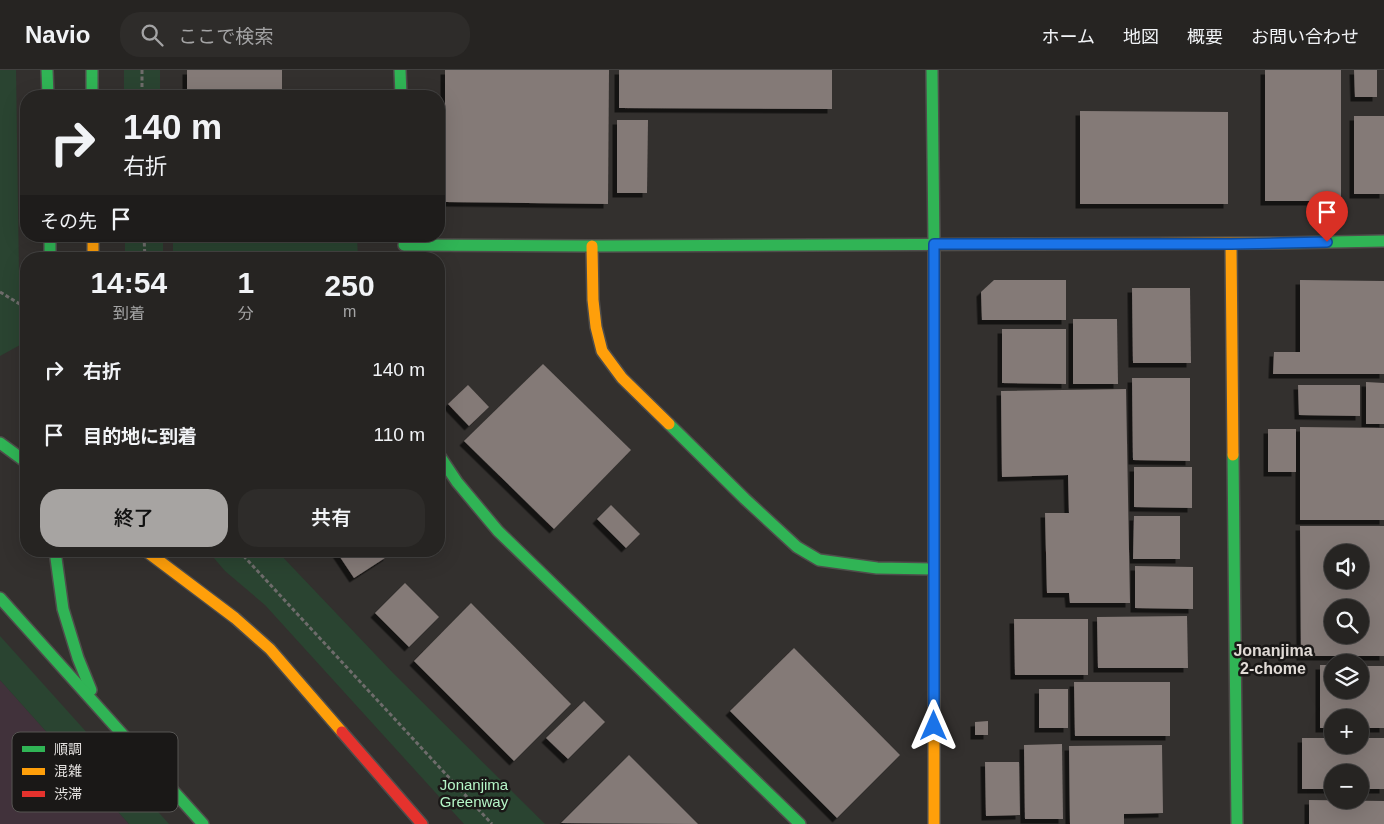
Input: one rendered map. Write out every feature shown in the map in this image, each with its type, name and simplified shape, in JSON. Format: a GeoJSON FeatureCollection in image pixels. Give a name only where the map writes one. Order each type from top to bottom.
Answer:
{"type":"FeatureCollection","features":[{"type":"Feature","properties":{"kind":"street"},"geometry":{"type":"LineString","coordinates":[[47,70],[48,90]]}},
{"type":"Feature","properties":{"kind":"street"},"geometry":{"type":"LineString","coordinates":[[92,70],[92,90]]}},
{"type":"Feature","properties":{"kind":"street"},"geometry":{"type":"LineString","coordinates":[[400,70],[401,90]]}},
{"type":"Feature","properties":{"kind":"street"},"geometry":{"type":"LineString","coordinates":[[932,70],[934,244],[934,824]]}},
{"type":"Feature","properties":{"kind":"street"},"geometry":{"type":"LineString","coordinates":[[442,242],[592,246],[1231,244],[1384,240]]}},
{"type":"Feature","properties":{"kind":"street"},"geometry":{"type":"LineString","coordinates":[[1231,244],[1237,824]]}},
{"type":"Feature","properties":{"kind":"street"},"geometry":{"type":"LineString","coordinates":[[592,246],[593,300],[596,327],[602,351],[622,378],[745,499],[797,547],[819,560],[878,568],[933,569]]}},
{"type":"Feature","properties":{"kind":"street"},"geometry":{"type":"LineString","coordinates":[[0,443],[20,458]]}},
{"type":"Feature","properties":{"kind":"street"},"geometry":{"type":"LineString","coordinates":[[445,463],[457,482],[498,531],[800,824]]}},
{"type":"Feature","properties":{"kind":"street"},"geometry":{"type":"LineString","coordinates":[[56,557],[63,609],[78,658],[98,707]]}},
{"type":"Feature","properties":{"kind":"street"},"geometry":{"type":"LineString","coordinates":[[154,557],[235,618],[270,649],[422,824]]}},
{"type":"Feature","properties":{"kind":"street"},"geometry":{"type":"LineString","coordinates":[[0,598],[120,732]]}},
{"type":"Feature","properties":{"kind":"street"},"geometry":{"type":"LineString","coordinates":[[178,796],[203,824]]}},
{"type":"Feature","properties":{"kind":"path"},"geometry":{"type":"LineString","coordinates":[[142,70],[142,90]]}},
{"type":"Feature","properties":{"kind":"path"},"geometry":{"type":"LineString","coordinates":[[0,292],[20,304]]}},
{"type":"Feature","properties":{"kind":"path"},"geometry":{"type":"LineString","coordinates":[[245,557],[492,824]]}},
{"type":"Feature","properties":{"kind":"shaded area"},"geometry":{"type":"Polygon","coordinates":[[[0,680],[47,732],[12,732],[12,812],[118,812],[129,824],[0,824],[0,680]]]}},
{"type":"Feature","properties":{"kind":"green space"},"geometry":{"type":"Polygon","coordinates":[[[0,70],[16,70],[20,345],[0,356],[0,70]]]}},
{"type":"Feature","properties":{"kind":"green space"},"geometry":{"type":"Polygon","coordinates":[[[124,70],[160,70],[160,90],[124,90],[124,70]]]}},
{"type":"Feature","properties":{"kind":"green space"},"geometry":{"type":"Polygon","coordinates":[[[125,242],[163,242],[163,252],[125,252],[125,242]]]}},
{"type":"Feature","properties":{"kind":"green space"},"geometry":{"type":"Polygon","coordinates":[[[173,242],[357,242],[358,252],[173,252],[173,242]]]}},
{"type":"Feature","properties":{"kind":"green space","name":"Jonanjima Greenway"},"geometry":{"type":"Polygon","coordinates":[[[213,557],[283,557],[393,673],[545,824],[464,824],[265,605],[225,571],[213,557]]]}},
{"type":"Feature","properties":{"kind":"green space"},"geometry":{"type":"Polygon","coordinates":[[[0,636],[86,732],[47,732],[0,680],[0,636]]]}},
{"type":"Feature","properties":{"kind":"green space"},"geometry":{"type":"Polygon","coordinates":[[[118,812],[158,812],[169,824],[129,824],[118,812]]]}},
{"type":"Feature","properties":{"kind":"building"},"geometry":{"type":"Polygon","coordinates":[[[187,70],[282,70],[282,90],[187,90],[187,70]]]}},
{"type":"Feature","properties":{"kind":"building"},"geometry":{"type":"Polygon","coordinates":[[[445,70],[609,70],[608,204],[445,202],[445,70]]]}},
{"type":"Feature","properties":{"kind":"building"},"geometry":{"type":"Polygon","coordinates":[[[619,70],[832,70],[832,109],[619,108],[619,70]]]}},
{"type":"Feature","properties":{"kind":"building"},"geometry":{"type":"Polygon","coordinates":[[[1265,70],[1341,70],[1341,201],[1265,201],[1265,70]]]}},
{"type":"Feature","properties":{"kind":"building"},"geometry":{"type":"Polygon","coordinates":[[[1354,70],[1377,70],[1377,97],[1355,97],[1354,70]]]}},
{"type":"Feature","properties":{"kind":"building"},"geometry":{"type":"Polygon","coordinates":[[[1080,111],[1228,112],[1228,204],[1080,204],[1080,111]]]}},
{"type":"Feature","properties":{"kind":"building"},"geometry":{"type":"Polygon","coordinates":[[[1354,116],[1384,116],[1384,194],[1354,194],[1354,116]]]}},
{"type":"Feature","properties":{"kind":"building"},"geometry":{"type":"Polygon","coordinates":[[[617,120],[648,120],[647,193],[617,193],[617,120]]]}},
{"type":"Feature","properties":{"kind":"building"},"geometry":{"type":"Polygon","coordinates":[[[994,280],[1066,280],[1066,320],[982,320],[981,292],[994,280]]]}},
{"type":"Feature","properties":{"kind":"building"},"geometry":{"type":"Polygon","coordinates":[[[1300,280],[1384,281],[1384,374],[1273,374],[1274,352],[1300,352],[1300,280]]]}},
{"type":"Feature","properties":{"kind":"building"},"geometry":{"type":"Polygon","coordinates":[[[1132,288],[1190,288],[1191,363],[1133,363],[1132,288]]]}},
{"type":"Feature","properties":{"kind":"building"},"geometry":{"type":"Polygon","coordinates":[[[1073,319],[1117,319],[1118,384],[1073,384],[1073,319]]]}},
{"type":"Feature","properties":{"kind":"building"},"geometry":{"type":"Polygon","coordinates":[[[1002,329],[1066,329],[1066,384],[1002,383],[1002,329]]]}},
{"type":"Feature","properties":{"kind":"building"},"geometry":{"type":"Polygon","coordinates":[[[543,364],[631,450],[554,529],[464,441],[543,364]]]}},
{"type":"Feature","properties":{"kind":"building"},"geometry":{"type":"Polygon","coordinates":[[[1132,378],[1190,378],[1190,461],[1133,460],[1132,378]]]}},
{"type":"Feature","properties":{"kind":"building"},"geometry":{"type":"Polygon","coordinates":[[[1366,382],[1384,383],[1384,424],[1366,424],[1366,382]]]}},
{"type":"Feature","properties":{"kind":"building"},"geometry":{"type":"Polygon","coordinates":[[[468,385],[489,407],[469,426],[448,404],[468,385]]]}},
{"type":"Feature","properties":{"kind":"building"},"geometry":{"type":"Polygon","coordinates":[[[1298,385],[1360,385],[1360,416],[1299,415],[1298,385]]]}},
{"type":"Feature","properties":{"kind":"building"},"geometry":{"type":"Polygon","coordinates":[[[1126,389],[1130,603],[1070,603],[1069,593],[1047,593],[1045,513],[1069,513],[1068,475],[1002,477],[1001,391],[1126,389]]]}},
{"type":"Feature","properties":{"kind":"building"},"geometry":{"type":"Polygon","coordinates":[[[1300,427],[1384,428],[1384,520],[1300,520],[1300,427]]]}},
{"type":"Feature","properties":{"kind":"building"},"geometry":{"type":"Polygon","coordinates":[[[1268,429],[1296,429],[1296,472],[1268,472],[1268,429]]]}},
{"type":"Feature","properties":{"kind":"building"},"geometry":{"type":"Polygon","coordinates":[[[1134,467],[1192,467],[1192,508],[1134,507],[1134,467]]]}},
{"type":"Feature","properties":{"kind":"building"},"geometry":{"type":"Polygon","coordinates":[[[611,505],[640,534],[626,548],[597,519],[611,505]]]}},
{"type":"Feature","properties":{"kind":"building"},"geometry":{"type":"Polygon","coordinates":[[[1134,516],[1180,516],[1180,559],[1133,559],[1134,516]]]}},
{"type":"Feature","properties":{"kind":"building"},"geometry":{"type":"Polygon","coordinates":[[[1300,526],[1384,526],[1384,656],[1324,654],[1324,656],[1301,656],[1300,526]]]}},
{"type":"Feature","properties":{"kind":"building"},"geometry":{"type":"Polygon","coordinates":[[[340,557],[386,557],[354,578],[340,557]]]}},
{"type":"Feature","properties":{"kind":"building"},"geometry":{"type":"Polygon","coordinates":[[[1135,566],[1193,567],[1193,609],[1135,608],[1135,566]]]}},
{"type":"Feature","properties":{"kind":"building"},"geometry":{"type":"Polygon","coordinates":[[[405,583],[439,617],[409,647],[375,613],[405,583]]]}},
{"type":"Feature","properties":{"kind":"building"},"geometry":{"type":"Polygon","coordinates":[[[471,603],[571,704],[514,761],[414,661],[471,603]]]}},
{"type":"Feature","properties":{"kind":"building"},"geometry":{"type":"Polygon","coordinates":[[[1187,616],[1188,668],[1098,668],[1097,617],[1187,616]]]}},
{"type":"Feature","properties":{"kind":"building"},"geometry":{"type":"Polygon","coordinates":[[[1014,619],[1088,619],[1088,675],[1015,675],[1014,619]]]}},
{"type":"Feature","properties":{"kind":"building"},"geometry":{"type":"Polygon","coordinates":[[[794,648],[900,755],[837,818],[730,711],[794,648]]]}},
{"type":"Feature","properties":{"kind":"building"},"geometry":{"type":"Polygon","coordinates":[[[1320,665],[1324,665],[1324,699],[1369,699],[1369,666],[1384,666],[1384,728],[1369,728],[1369,709],[1324,709],[1324,728],[1320,728],[1320,665]]]}},
{"type":"Feature","properties":{"kind":"building"},"geometry":{"type":"Polygon","coordinates":[[[1074,682],[1170,682],[1170,736],[1075,736],[1074,682]]]}},
{"type":"Feature","properties":{"kind":"building"},"geometry":{"type":"Polygon","coordinates":[[[1039,689],[1068,689],[1068,728],[1039,728],[1039,689]]]}},
{"type":"Feature","properties":{"kind":"building"},"geometry":{"type":"Polygon","coordinates":[[[584,701],[605,722],[568,759],[546,738],[584,701]]]}},
{"type":"Feature","properties":{"kind":"building"},"geometry":{"type":"Polygon","coordinates":[[[988,721],[988,735],[975,735],[975,722],[988,721]]]}},
{"type":"Feature","properties":{"kind":"building"},"geometry":{"type":"Polygon","coordinates":[[[1302,738],[1324,738],[1324,754],[1369,754],[1369,738],[1384,738],[1384,789],[1369,789],[1369,764],[1324,764],[1324,789],[1302,789],[1302,738]]]}},
{"type":"Feature","properties":{"kind":"building"},"geometry":{"type":"Polygon","coordinates":[[[1062,744],[1063,819],[1025,819],[1024,745],[1062,744]]]}},
{"type":"Feature","properties":{"kind":"building"},"geometry":{"type":"Polygon","coordinates":[[[1162,745],[1163,813],[1124,814],[1124,824],[1070,824],[1069,746],[1162,745]]]}},
{"type":"Feature","properties":{"kind":"building"},"geometry":{"type":"Polygon","coordinates":[[[629,755],[698,824],[561,823],[629,755]]]}},
{"type":"Feature","properties":{"kind":"building"},"geometry":{"type":"Polygon","coordinates":[[[985,762],[1019,762],[1020,815],[986,816],[985,762]]]}},
{"type":"Feature","properties":{"kind":"building"},"geometry":{"type":"Polygon","coordinates":[[[1309,800],[1324,800],[1324,809],[1369,809],[1369,801],[1384,801],[1384,824],[1309,824],[1309,800]]]}},
{"type":"Feature","properties":{"kind":"traffic: fast"},"geometry":{"type":"LineString","coordinates":[[47,70],[48,90]]}},
{"type":"Feature","properties":{"kind":"traffic: fast"},"geometry":{"type":"LineString","coordinates":[[92,70],[92,90]]}},
{"type":"Feature","properties":{"kind":"traffic: fast"},"geometry":{"type":"LineString","coordinates":[[400,70],[401,90]]}},
{"type":"Feature","properties":{"kind":"traffic: fast"},"geometry":{"type":"LineString","coordinates":[[932,70],[934,735]]}},
{"type":"Feature","properties":{"kind":"traffic: fast"},"geometry":{"type":"LineString","coordinates":[[1281,243],[1384,241]]}},
{"type":"Feature","properties":{"kind":"traffic: fast"},"geometry":{"type":"LineString","coordinates":[[50,242],[50,252]]}},
{"type":"Feature","properties":{"kind":"traffic: fast"},"geometry":{"type":"LineString","coordinates":[[404,245],[1038,244]]}},
{"type":"Feature","properties":{"kind":"traffic: fast"},"geometry":{"type":"LineString","coordinates":[[669,424],[797,547],[819,560],[877,568],[933,569]]}},
{"type":"Feature","properties":{"kind":"traffic: fast"},"geometry":{"type":"LineString","coordinates":[[0,443],[20,458]]}},
{"type":"Feature","properties":{"kind":"traffic: fast"},"geometry":{"type":"LineString","coordinates":[[1233,455],[1237,824]]}},
{"type":"Feature","properties":{"kind":"traffic: fast"},"geometry":{"type":"LineString","coordinates":[[445,464],[457,482],[498,531],[800,824]]}},
{"type":"Feature","properties":{"kind":"traffic: fast"},"geometry":{"type":"LineString","coordinates":[[56,557],[63,609],[78,658],[91,690]]}},
{"type":"Feature","properties":{"kind":"traffic: fast"},"geometry":{"type":"LineString","coordinates":[[0,598],[120,732]]}},
{"type":"Feature","properties":{"kind":"traffic: fast"},"geometry":{"type":"LineString","coordinates":[[178,796],[203,824]]}},
{"type":"Feature","properties":{"kind":"traffic: slow"},"geometry":{"type":"LineString","coordinates":[[93,242],[93,252]]}},
{"type":"Feature","properties":{"kind":"traffic: slow"},"geometry":{"type":"LineString","coordinates":[[1038,244],[1281,243]]}},
{"type":"Feature","properties":{"kind":"traffic: slow"},"geometry":{"type":"LineString","coordinates":[[1231,244],[1233,455]]}},
{"type":"Feature","properties":{"kind":"traffic: slow"},"geometry":{"type":"LineString","coordinates":[[592,246],[593,300],[596,327],[602,351],[622,378],[669,424]]}},
{"type":"Feature","properties":{"kind":"traffic: slow"},"geometry":{"type":"LineString","coordinates":[[154,557],[235,618],[270,649],[342,732]]}},
{"type":"Feature","properties":{"kind":"traffic: slow"},"geometry":{"type":"LineString","coordinates":[[934,735],[934,824]]}},
{"type":"Feature","properties":{"kind":"traffic: jam"},"geometry":{"type":"LineString","coordinates":[[342,732],[422,824]]}},
{"type":"Feature","properties":{"kind":"district","name":"Jonanjima 2-chome"},"geometry":{"type":"Point","coordinates":[1273,659]}},
{"type":"Feature","properties":{"kind":"route"},"geometry":{"type":"LineString","coordinates":[[934,726],[934,244],[1231,244],[1327,242]]}}]}
